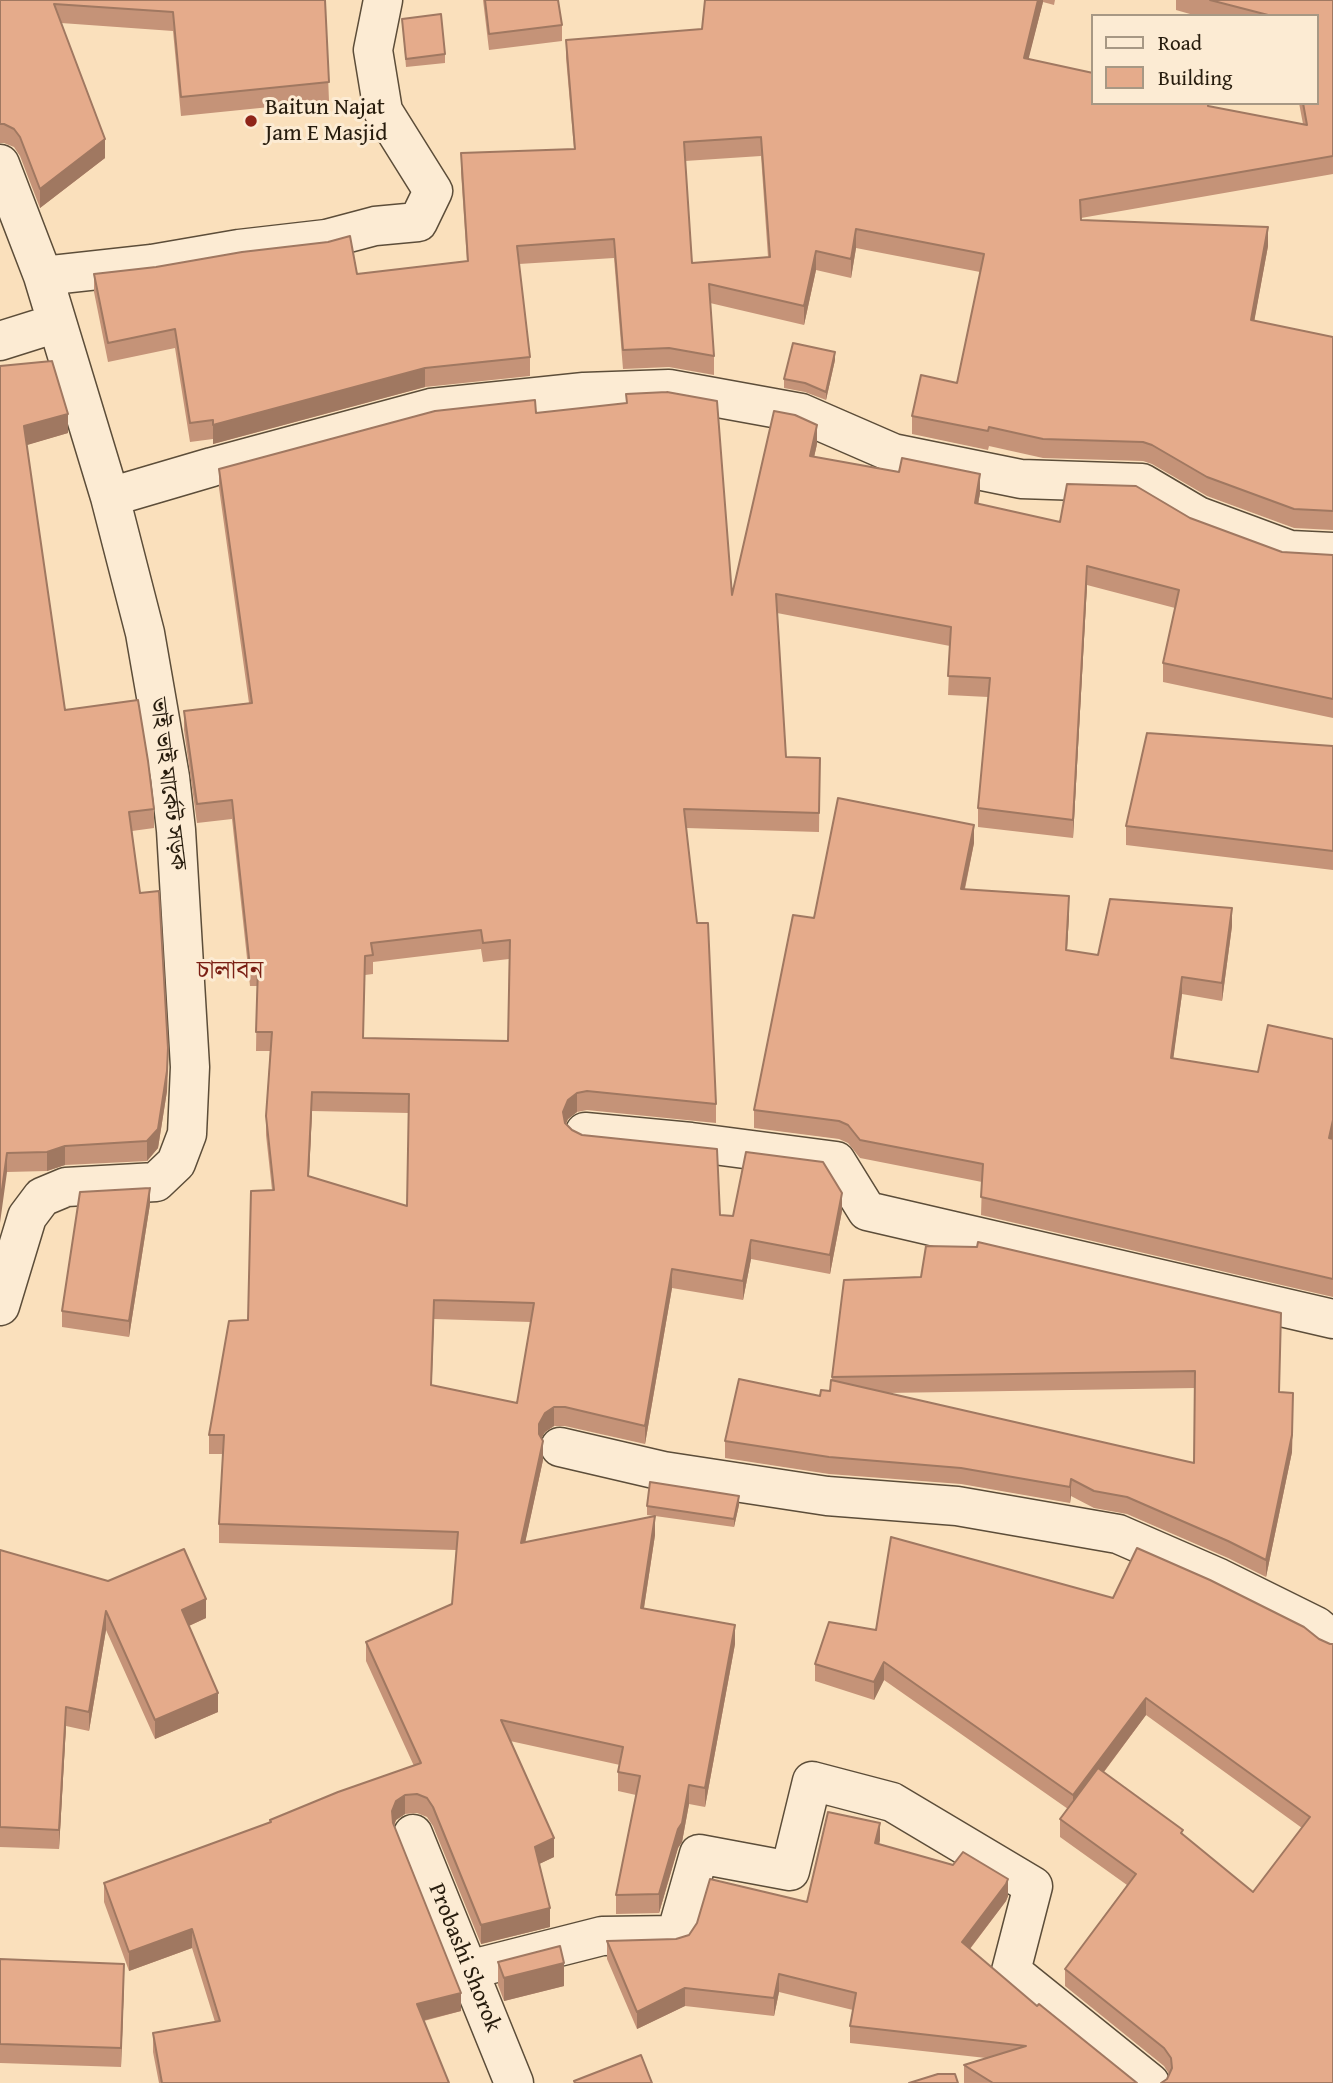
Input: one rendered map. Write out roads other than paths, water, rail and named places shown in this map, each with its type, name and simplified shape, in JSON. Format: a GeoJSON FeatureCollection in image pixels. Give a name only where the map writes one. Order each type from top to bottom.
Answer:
{"type":"FeatureCollection","features":[{"type":"Feature","properties":{"kind":"street"},"geometry":{"type":"LineString","coordinates":[[43,276],[152,264],[239,249],[326,239],[375,226],[418,222],[433,191],[383,111],[373,50],[383,0]]}},
{"type":"Feature","properties":{"kind":"street","name":"ভাই ভাই মার্কেট সড়ক"},"geometry":{"type":"LineString","coordinates":[[0,164],[43,276],[110,497],[145,633],[170,777],[176,831],[190,1068],[187,1134],[176,1163],[156,1182],[66,1187],[42,1197],[27,1217],[0,1306]]}},
{"type":"Feature","properties":{"kind":"street"},"geometry":{"type":"LineString","coordinates":[[0,341],[57,323]]}},
{"type":"Feature","properties":{"kind":"street"},"geometry":{"type":"LineString","coordinates":[[110,497],[431,408],[584,392],[669,389],[801,413],[893,453],[1021,479],[1142,483],[1198,516],[1277,546],[1290,550],[1333,552]]}},
{"type":"Feature","properties":{"kind":"street"},"geometry":{"type":"LineString","coordinates":[[585,1132],[691,1142],[836,1161],[867,1211],[1333,1320]]}},
{"type":"Feature","properties":{"kind":"street"},"geometry":{"type":"LineString","coordinates":[[560,1447],[663,1471],[827,1496],[957,1506],[1118,1535],[1219,1578],[1316,1626],[1333,1640]]}},
{"type":"Feature","properties":{"kind":"street"},"geometry":{"type":"LineString","coordinates":[[468,1970],[602,1936],[676,1935],[699,1854],[790,1871],[812,1781],[892,1802],[1032,1886],[1012,1971],[1150,2083]]}},
{"type":"Feature","properties":{"kind":"street","name":"Probashi Shorok"},"geometry":{"type":"LineString","coordinates":[[413,1834],[514,2083]]}},
{"type":"Feature","properties":{"kind":"place","name":"Baitun Najat Jam E Masjid"},"geometry":{"type":"Point","coordinates":[251,121]}},
{"type":"Feature","properties":{"kind":"district","name":"চালাবন"},"geometry":{"type":"Point","coordinates":[230,971]}}]}
